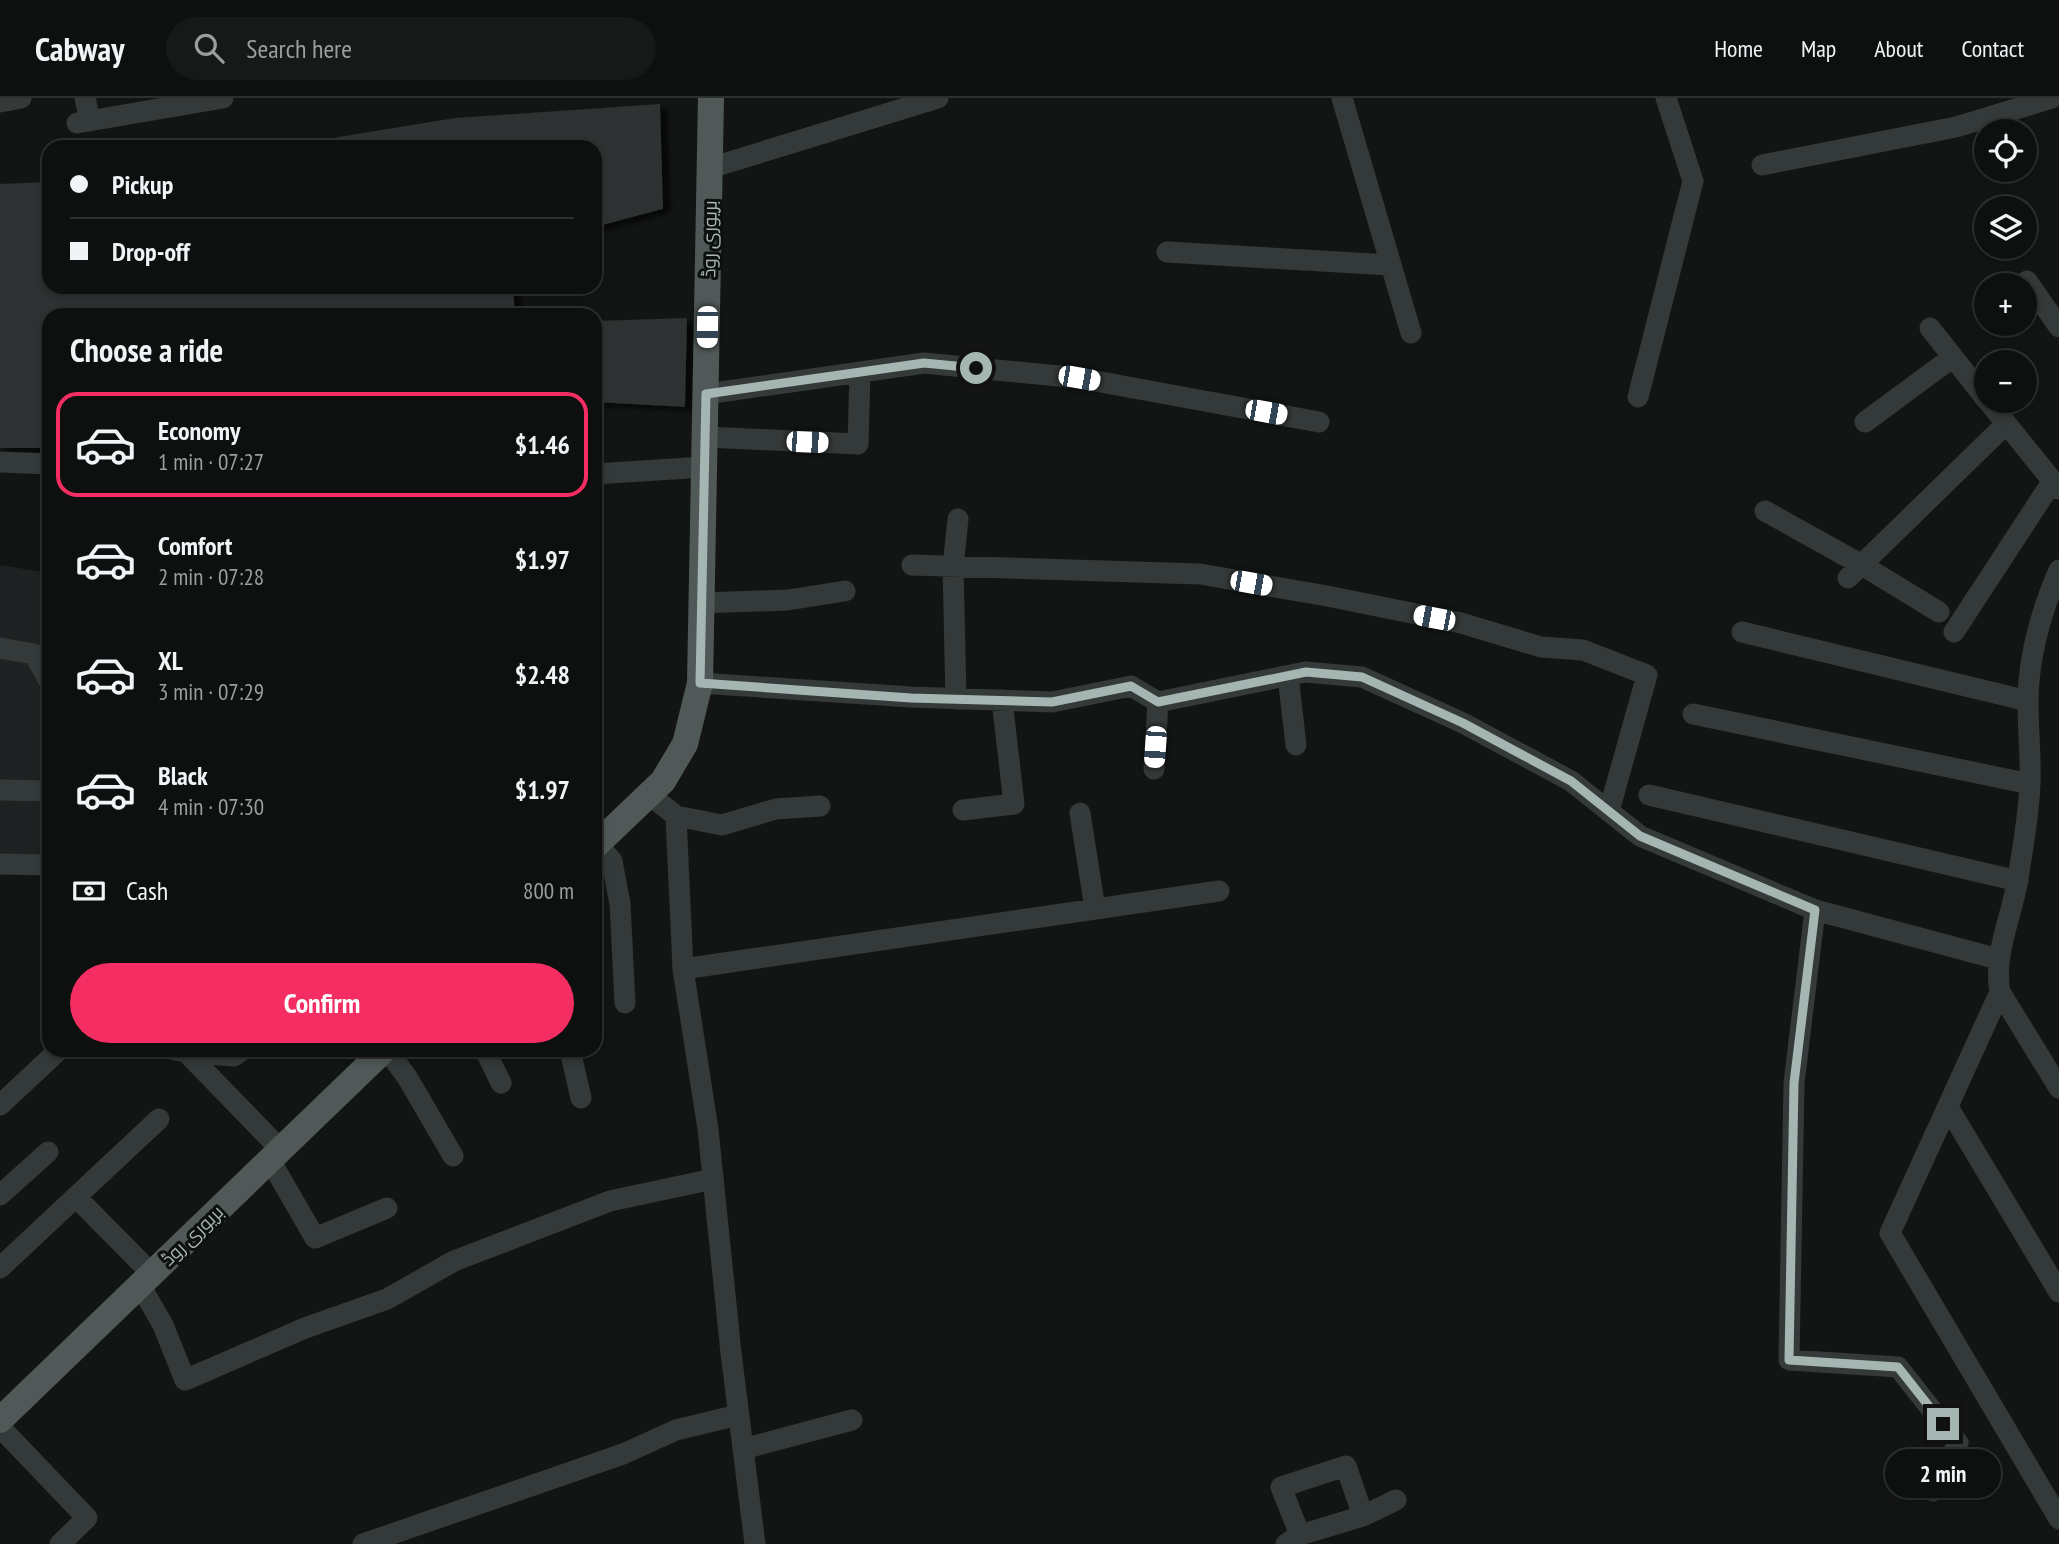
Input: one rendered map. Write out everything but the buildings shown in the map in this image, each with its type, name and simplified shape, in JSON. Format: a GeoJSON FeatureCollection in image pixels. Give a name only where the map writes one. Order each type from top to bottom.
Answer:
{"type":"FeatureCollection","features":[{"type":"Feature","properties":{"kind":"main road","name":"بریوری روڈ"},"geometry":{"type":"LineString","coordinates":[[602,839],[663,781],[685,744],[700,683],[711,98]]}},
{"type":"Feature","properties":{"kind":"main road","name":"بریوری روڈ"},"geometry":{"type":"LineString","coordinates":[[0,1420],[375,1057]]}},
{"type":"Feature","properties":{"kind":"street"},"geometry":{"type":"LineString","coordinates":[[0,102],[21,98]]}},
{"type":"Feature","properties":{"kind":"street"},"geometry":{"type":"LineString","coordinates":[[85,98],[83,122],[223,98]]}},
{"type":"Feature","properties":{"kind":"street"},"geometry":{"type":"LineString","coordinates":[[710,168],[938,98]]}},
{"type":"Feature","properties":{"kind":"street"},"geometry":{"type":"LineString","coordinates":[[1638,397],[1693,181],[1666,98]]}},
{"type":"Feature","properties":{"kind":"street"},"geometry":{"type":"LineString","coordinates":[[1762,165],[1955,127],[2052,98]]}},
{"type":"Feature","properties":{"kind":"street"},"geometry":{"type":"LineString","coordinates":[[1349,100],[1390,265],[1412,333]]}},
{"type":"Feature","properties":{"kind":"street"},"geometry":{"type":"LineString","coordinates":[[1167,252],[1390,265]]}},
{"type":"Feature","properties":{"kind":"street"},"geometry":{"type":"LineString","coordinates":[[2037,295],[2059,327]]}},
{"type":"Feature","properties":{"kind":"street"},"geometry":{"type":"LineString","coordinates":[[1930,328],[1974,384]]}},
{"type":"Feature","properties":{"kind":"street"},"geometry":{"type":"LineString","coordinates":[[1865,422],[1953,357]]}},
{"type":"Feature","properties":{"kind":"street"},"geometry":{"type":"LineString","coordinates":[[706,394],[924,363],[1079,378],[1319,422]]}},
{"type":"Feature","properties":{"kind":"street"},"geometry":{"type":"LineString","coordinates":[[705,437],[858,444],[860,372]]}},
{"type":"Feature","properties":{"kind":"street"},"geometry":{"type":"LineString","coordinates":[[1954,632],[2056,485],[1997,413]]}},
{"type":"Feature","properties":{"kind":"street"},"geometry":{"type":"LineString","coordinates":[[1855,572],[2006,424]]}},
{"type":"Feature","properties":{"kind":"street"},"geometry":{"type":"LineString","coordinates":[[0,462],[42,464]]}},
{"type":"Feature","properties":{"kind":"street"},"geometry":{"type":"LineString","coordinates":[[602,474],[704,467]]}},
{"type":"Feature","properties":{"kind":"street"},"geometry":{"type":"LineString","coordinates":[[1765,511],[1855,572],[1939,612]]}},
{"type":"Feature","properties":{"kind":"street"},"geometry":{"type":"LineString","coordinates":[[956,699],[953,567],[958,519]]}},
{"type":"Feature","properties":{"kind":"street"},"geometry":{"type":"LineString","coordinates":[[912,565],[1200,574],[1461,623],[1541,647],[1583,650],[1647,675],[1609,811]]}},
{"type":"Feature","properties":{"kind":"street"},"geometry":{"type":"LineString","coordinates":[[2059,570],[2045,602],[2036,640],[2028,701],[2030,784],[2018,881],[1999,976],[1948,1107],[1890,1233],[2059,1519]]}},
{"type":"Feature","properties":{"kind":"street"},"geometry":{"type":"LineString","coordinates":[[702,603],[788,600],[845,592]]}},
{"type":"Feature","properties":{"kind":"street"},"geometry":{"type":"LineString","coordinates":[[1742,632],[2028,701]]}},
{"type":"Feature","properties":{"kind":"street"},"geometry":{"type":"LineString","coordinates":[[0,648],[34,654],[42,668]]}},
{"type":"Feature","properties":{"kind":"street"},"geometry":{"type":"LineString","coordinates":[[700,683],[956,699],[1052,702],[1131,686],[1158,702],[1306,672],[1362,677],[1463,723],[1571,781],[1640,836],[1815,910],[1999,976],[2059,1088]]}},
{"type":"Feature","properties":{"kind":"street"},"geometry":{"type":"LineString","coordinates":[[1288,676],[1296,745]]}},
{"type":"Feature","properties":{"kind":"street"},"geometry":{"type":"LineString","coordinates":[[963,810],[1014,804],[1002,700]]}},
{"type":"Feature","properties":{"kind":"street"},"geometry":{"type":"LineString","coordinates":[[1154,769],[1158,702]]}},
{"type":"Feature","properties":{"kind":"street"},"geometry":{"type":"LineString","coordinates":[[1693,714],[2030,784]]}},
{"type":"Feature","properties":{"kind":"street"},"geometry":{"type":"LineString","coordinates":[[0,790],[42,791]]}},
{"type":"Feature","properties":{"kind":"street"},"geometry":{"type":"LineString","coordinates":[[649,794],[676,816],[722,825],[776,810],[820,806]]}},
{"type":"Feature","properties":{"kind":"street"},"geometry":{"type":"LineString","coordinates":[[1649,795],[2018,881]]}},
{"type":"Feature","properties":{"kind":"street"},"geometry":{"type":"LineString","coordinates":[[1080,813],[1095,909]]}},
{"type":"Feature","properties":{"kind":"street"},"geometry":{"type":"LineString","coordinates":[[676,816],[683,969],[708,1129],[738,1415],[755,1544]]}},
{"type":"Feature","properties":{"kind":"street"},"geometry":{"type":"LineString","coordinates":[[602,851],[612,861],[620,904],[625,1003]]}},
{"type":"Feature","properties":{"kind":"street"},"geometry":{"type":"LineString","coordinates":[[0,863],[42,865]]}},
{"type":"Feature","properties":{"kind":"street"},"geometry":{"type":"LineString","coordinates":[[683,969],[1219,891]]}},
{"type":"Feature","properties":{"kind":"street"},"geometry":{"type":"LineString","coordinates":[[1815,910],[1794,1083],[1789,1360],[1898,1367],[1958,1443],[1933,1491]]}},
{"type":"Feature","properties":{"kind":"street"},"geometry":{"type":"LineString","coordinates":[[0,1105],[51,1057]]}},
{"type":"Feature","properties":{"kind":"street"},"geometry":{"type":"LineString","coordinates":[[185,1057],[275,1155],[315,1238],[387,1208]]}},
{"type":"Feature","properties":{"kind":"street"},"geometry":{"type":"LineString","coordinates":[[386,1057],[407,1076],[453,1156]]}},
{"type":"Feature","properties":{"kind":"street"},"geometry":{"type":"LineString","coordinates":[[488,1057],[501,1083]]}},
{"type":"Feature","properties":{"kind":"street"},"geometry":{"type":"LineString","coordinates":[[572,1057],[581,1098]]}},
{"type":"Feature","properties":{"kind":"street"},"geometry":{"type":"LineString","coordinates":[[1948,1107],[2059,1292]]}},
{"type":"Feature","properties":{"kind":"street"},"geometry":{"type":"LineString","coordinates":[[0,1268],[159,1119]]}},
{"type":"Feature","properties":{"kind":"street"},"geometry":{"type":"LineString","coordinates":[[0,1195],[48,1152]]}},
{"type":"Feature","properties":{"kind":"street"},"geometry":{"type":"LineString","coordinates":[[76,1197],[146,1280],[185,1380],[305,1328],[387,1299],[454,1261],[610,1201],[713,1179]]}},
{"type":"Feature","properties":{"kind":"street"},"geometry":{"type":"LineString","coordinates":[[363,1544],[623,1454],[676,1430],[738,1415]]}},
{"type":"Feature","properties":{"kind":"street"},"geometry":{"type":"LineString","coordinates":[[743,1449],[852,1420]]}},
{"type":"Feature","properties":{"kind":"street"},"geometry":{"type":"LineString","coordinates":[[0,1427],[87,1518],[60,1544]]}},
{"type":"Feature","properties":{"kind":"street"},"geometry":{"type":"LineString","coordinates":[[1363,1516],[1346,1466],[1281,1488],[1293,1539],[1363,1516],[1396,1500]]}},
{"type":"Feature","properties":{"kind":"shaded area"},"geometry":{"type":"Polygon","coordinates":[[[0,565],[42,572],[42,857],[0,858],[0,565]]]}},
{"type":"Feature","properties":{"kind":"route"},"geometry":{"type":"LineString","coordinates":[[976,368],[924,363],[706,394],[700,683],[911,698],[1052,702],[1131,686],[1158,702],[1306,672],[1362,677],[1463,723],[1571,781],[1640,836],[1815,910],[1794,1083],[1789,1360],[1898,1367],[1943,1424]]}}]}
